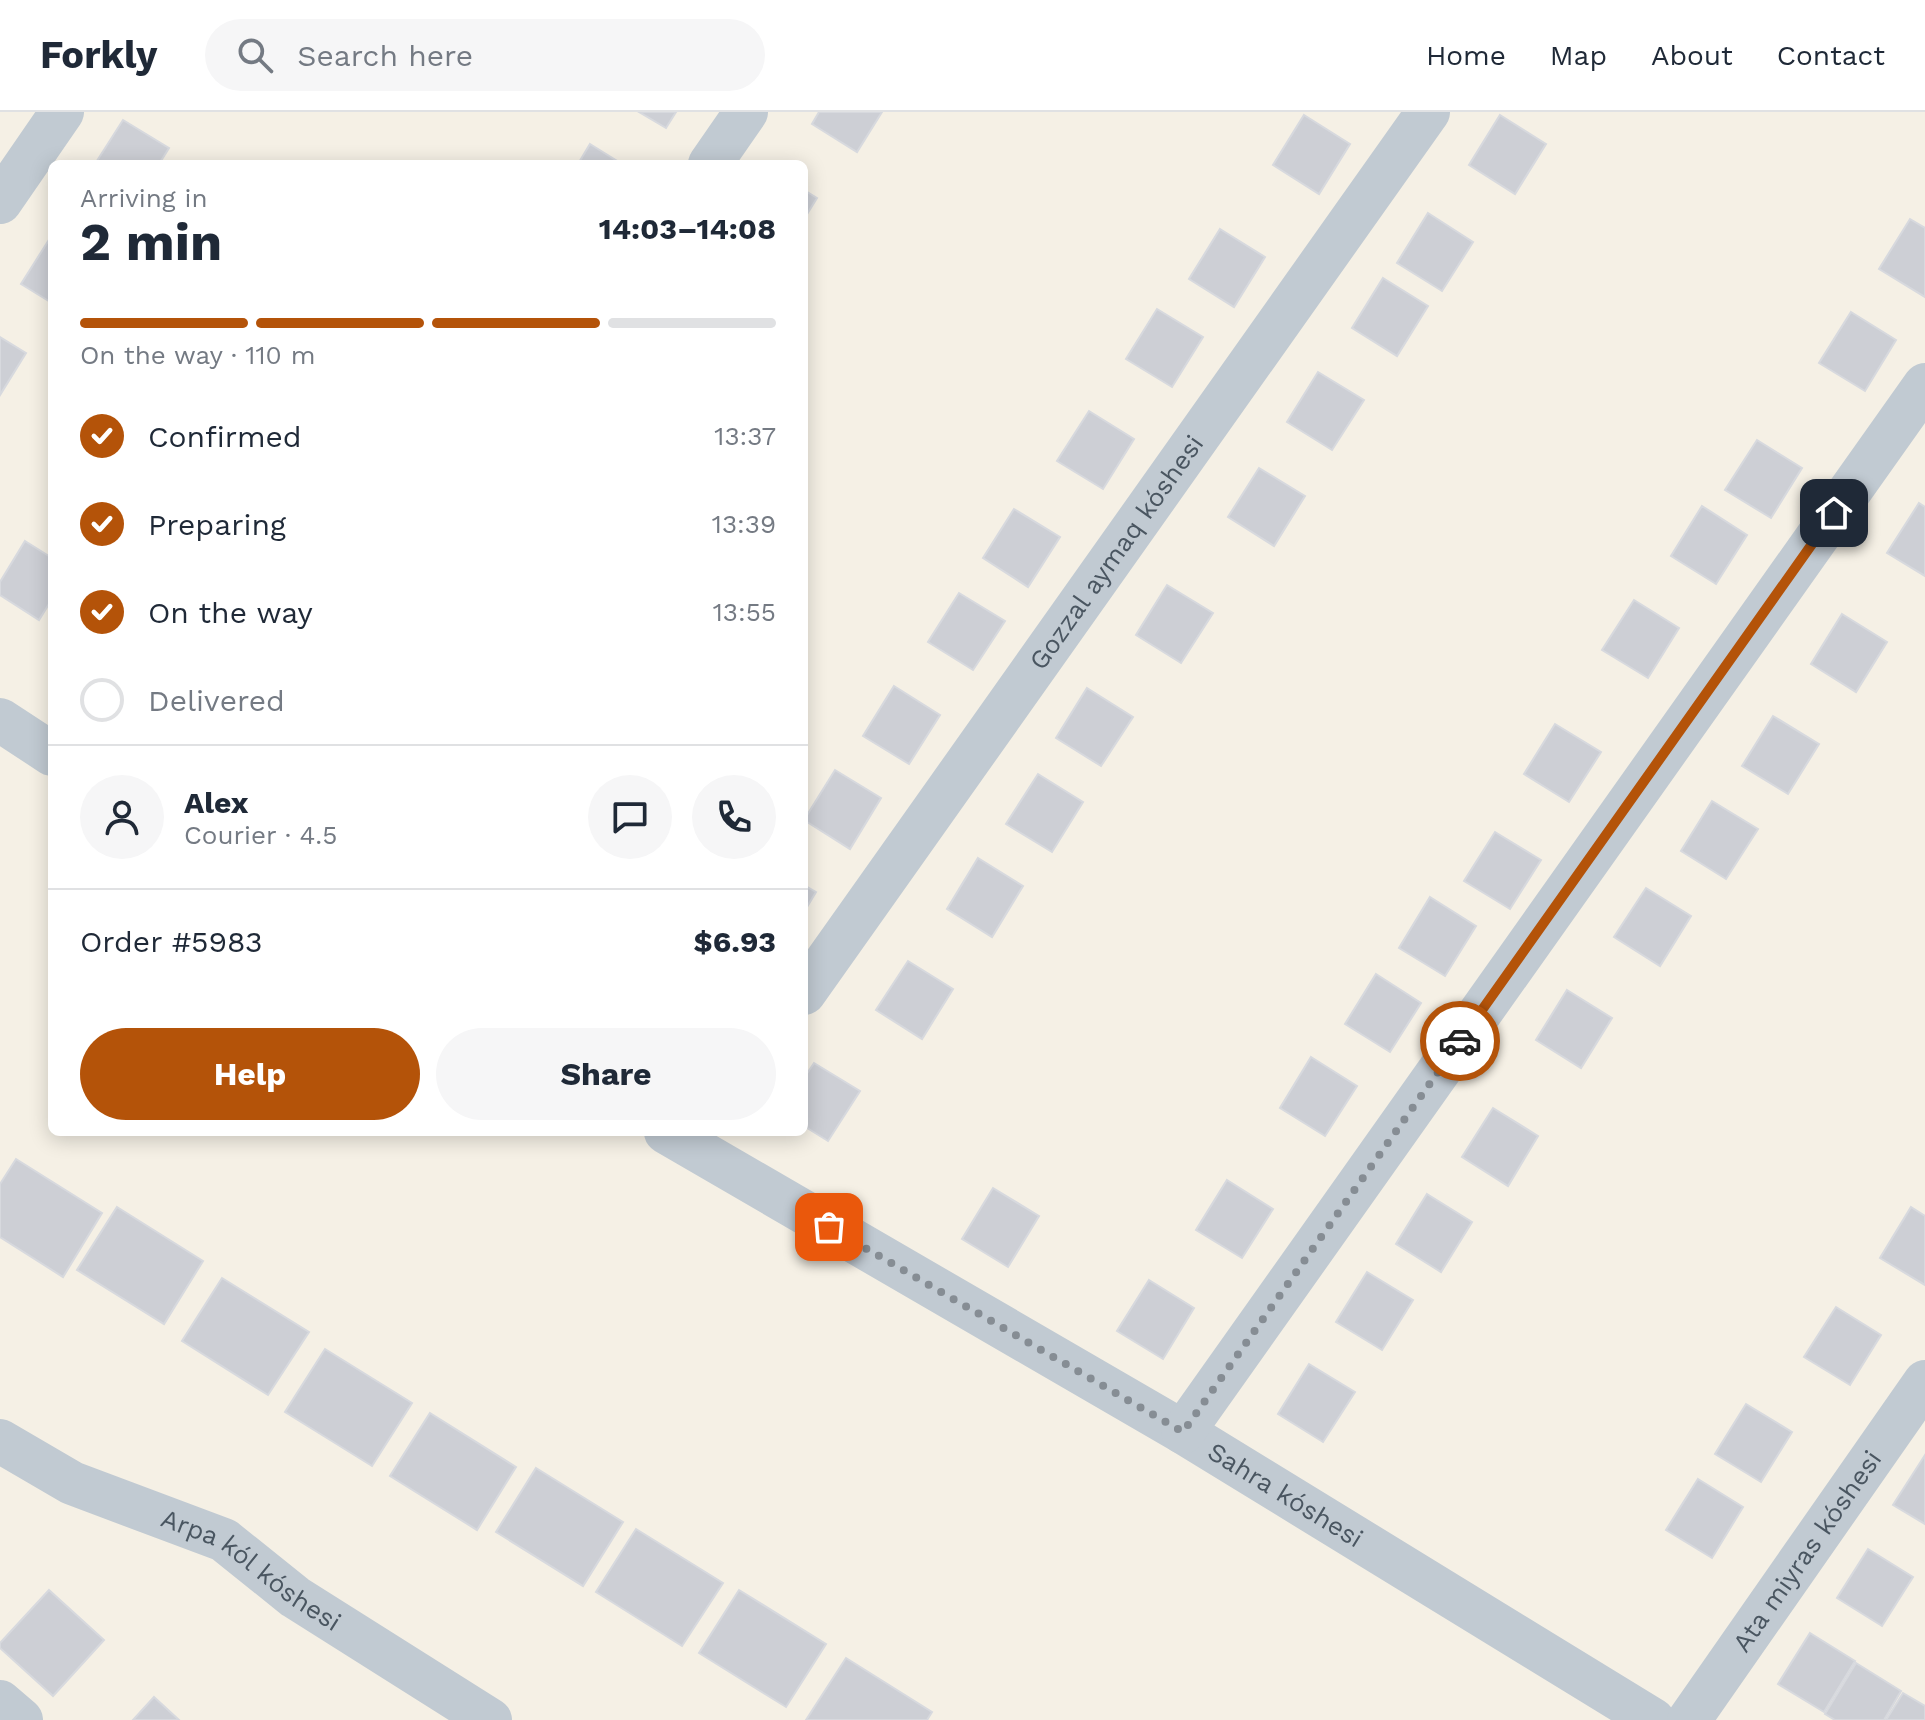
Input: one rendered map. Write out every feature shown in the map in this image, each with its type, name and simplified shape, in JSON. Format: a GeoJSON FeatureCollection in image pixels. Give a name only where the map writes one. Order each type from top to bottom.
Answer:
{"type":"FeatureCollection","features":[{"type":"Feature","properties":{"kind":"street"},"geometry":{"type":"LineString","coordinates":[[0,202],[62,112]]}},
{"type":"Feature","properties":{"kind":"street"},"geometry":{"type":"LineString","coordinates":[[713,160],[746,112]]}},
{"type":"Feature","properties":{"kind":"street","name":"Gozzal aymaq kóshesi"},"geometry":{"type":"LineString","coordinates":[[808,987],[1428,112]]}},
{"type":"Feature","properties":{"kind":"street"},"geometry":{"type":"LineString","coordinates":[[1183,1432],[1925,385]]}},
{"type":"Feature","properties":{"kind":"street"},"geometry":{"type":"LineString","coordinates":[[0,720],[48,751]]}},
{"type":"Feature","properties":{"kind":"street","name":"Sahra kóshesi"},"geometry":{"type":"LineString","coordinates":[[688,1138],[1183,1432],[1653,1720]]}},
{"type":"Feature","properties":{"kind":"street","name":"Ata miyras kóshesi"},"geometry":{"type":"LineString","coordinates":[[1689,1720],[1925,1382]]}},
{"type":"Feature","properties":{"kind":"street","name":"Arpa kól kóshesi"},"geometry":{"type":"LineString","coordinates":[[0,1441],[72,1483],[224,1540],[295,1597],[490,1720]]}},
{"type":"Feature","properties":{"kind":"street"},"geometry":{"type":"LineString","coordinates":[[0,1702],[21,1720]]}},
{"type":"Feature","properties":{"kind":"sand"},"geometry":{"type":"Polygon","coordinates":[[[0,112],[1925,112],[1925,1720],[0,1720],[0,112]]]}},
{"type":"Feature","properties":{"kind":"building"},"geometry":{"type":"Polygon","coordinates":[[[639,112],[676,112],[666,128],[639,112]]]}},
{"type":"Feature","properties":{"kind":"building"},"geometry":{"type":"Polygon","coordinates":[[[819,112],[882,112],[857,152],[812,124],[819,112]]]}},
{"type":"Feature","properties":{"kind":"building"},"geometry":{"type":"Polygon","coordinates":[[[1304,115],[1350,144],[1319,194],[1273,165],[1304,115]]]}},
{"type":"Feature","properties":{"kind":"building"},"geometry":{"type":"Polygon","coordinates":[[[1500,115],[1546,144],[1515,194],[1469,165],[1500,115]]]}},
{"type":"Feature","properties":{"kind":"building"},"geometry":{"type":"Polygon","coordinates":[[[123,120],[169,148],[162,160],[98,160],[123,120]]]}},
{"type":"Feature","properties":{"kind":"building"},"geometry":{"type":"Polygon","coordinates":[[[590,144],[616,160],[580,160],[590,144]]]}},
{"type":"Feature","properties":{"kind":"building"},"geometry":{"type":"Polygon","coordinates":[[[808,192],[817,198],[808,213],[808,192]]]}},
{"type":"Feature","properties":{"kind":"building"},"geometry":{"type":"Polygon","coordinates":[[[1428,213],[1473,242],[1442,291],[1397,263],[1428,213]]]}},
{"type":"Feature","properties":{"kind":"building"},"geometry":{"type":"Polygon","coordinates":[[[1910,219],[1925,228],[1925,297],[1879,269],[1910,219]]]}},
{"type":"Feature","properties":{"kind":"building"},"geometry":{"type":"Polygon","coordinates":[[[1220,229],[1265,257],[1234,307],[1189,279],[1220,229]]]}},
{"type":"Feature","properties":{"kind":"building"},"geometry":{"type":"Polygon","coordinates":[[[48,241],[48,301],[21,284],[48,241]]]}},
{"type":"Feature","properties":{"kind":"building"},"geometry":{"type":"Polygon","coordinates":[[[1383,278],[1428,306],[1397,356],[1352,328],[1383,278]]]}},
{"type":"Feature","properties":{"kind":"building"},"geometry":{"type":"Polygon","coordinates":[[[1157,309],[1203,337],[1172,387],[1126,359],[1157,309]]]}},
{"type":"Feature","properties":{"kind":"building"},"geometry":{"type":"Polygon","coordinates":[[[1851,312],[1896,340],[1865,391],[1819,363],[1851,312]]]}},
{"type":"Feature","properties":{"kind":"building"},"geometry":{"type":"Polygon","coordinates":[[[0,337],[26,353],[0,395],[0,337]]]}},
{"type":"Feature","properties":{"kind":"building"},"geometry":{"type":"Polygon","coordinates":[[[1318,372],[1364,400],[1332,450],[1287,422],[1318,372]]]}},
{"type":"Feature","properties":{"kind":"building"},"geometry":{"type":"Polygon","coordinates":[[[1089,411],[1134,439],[1103,489],[1057,461],[1089,411]]]}},
{"type":"Feature","properties":{"kind":"building"},"geometry":{"type":"Polygon","coordinates":[[[1757,440],[1802,468],[1771,518],[1725,490],[1757,440]]]}},
{"type":"Feature","properties":{"kind":"building"},"geometry":{"type":"Polygon","coordinates":[[[1259,468],[1305,496],[1274,546],[1228,517],[1259,468]]]}},
{"type":"Feature","properties":{"kind":"building"},"geometry":{"type":"Polygon","coordinates":[[[1919,503],[1925,507],[1925,576],[1887,553],[1919,503]]]}},
{"type":"Feature","properties":{"kind":"building"},"geometry":{"type":"Polygon","coordinates":[[[1702,506],[1747,535],[1716,584],[1671,556],[1702,506]]]}},
{"type":"Feature","properties":{"kind":"building"},"geometry":{"type":"Polygon","coordinates":[[[1014,509],[1060,537],[1028,587],[983,558],[1014,509]]]}},
{"type":"Feature","properties":{"kind":"building"},"geometry":{"type":"Polygon","coordinates":[[[25,541],[48,555],[48,605],[39,620],[0,595],[0,582],[25,541]]]}},
{"type":"Feature","properties":{"kind":"building"},"geometry":{"type":"Polygon","coordinates":[[[1167,585],[1213,613],[1181,663],[1136,635],[1167,585]]]}},
{"type":"Feature","properties":{"kind":"building"},"geometry":{"type":"Polygon","coordinates":[[[959,593],[1005,621],[973,670],[928,642],[959,593]]]}},
{"type":"Feature","properties":{"kind":"building"},"geometry":{"type":"Polygon","coordinates":[[[1634,600],[1679,628],[1648,678],[1602,650],[1634,600]]]}},
{"type":"Feature","properties":{"kind":"building"},"geometry":{"type":"Polygon","coordinates":[[[1842,614],[1887,642],[1856,692],[1811,664],[1842,614]]]}},
{"type":"Feature","properties":{"kind":"building"},"geometry":{"type":"Polygon","coordinates":[[[894,686],[940,715],[909,764],[863,736],[894,686]]]}},
{"type":"Feature","properties":{"kind":"building"},"geometry":{"type":"Polygon","coordinates":[[[1087,688],[1133,717],[1101,766],[1056,738],[1087,688]]]}},
{"type":"Feature","properties":{"kind":"building"},"geometry":{"type":"Polygon","coordinates":[[[1773,716],[1819,744],[1788,794],[1742,766],[1773,716]]]}},
{"type":"Feature","properties":{"kind":"building"},"geometry":{"type":"Polygon","coordinates":[[[1555,724],[1601,752],[1569,802],[1524,774],[1555,724]]]}},
{"type":"Feature","properties":{"kind":"building"},"geometry":{"type":"Polygon","coordinates":[[[835,770],[881,798],[850,849],[808,823],[808,814],[835,770]]]}},
{"type":"Feature","properties":{"kind":"building"},"geometry":{"type":"Polygon","coordinates":[[[1038,774],[1083,802],[1052,852],[1006,824],[1038,774]]]}},
{"type":"Feature","properties":{"kind":"building"},"geometry":{"type":"Polygon","coordinates":[[[1712,801],[1758,829],[1726,879],[1681,851],[1712,801]]]}},
{"type":"Feature","properties":{"kind":"building"},"geometry":{"type":"Polygon","coordinates":[[[1495,832],[1541,860],[1510,909],[1464,881],[1495,832]]]}},
{"type":"Feature","properties":{"kind":"building"},"geometry":{"type":"Polygon","coordinates":[[[978,858],[1023,886],[992,937],[947,909],[978,858]]]}},
{"type":"Feature","properties":{"kind":"building"},"geometry":{"type":"Polygon","coordinates":[[[808,887],[816,892],[808,905],[808,887]]]}},
{"type":"Feature","properties":{"kind":"building"},"geometry":{"type":"Polygon","coordinates":[[[1646,888],[1691,916],[1660,966],[1614,937],[1646,888]]]}},
{"type":"Feature","properties":{"kind":"building"},"geometry":{"type":"Polygon","coordinates":[[[1430,897],[1476,926],[1445,976],[1399,948],[1430,897]]]}},
{"type":"Feature","properties":{"kind":"building"},"geometry":{"type":"Polygon","coordinates":[[[908,961],[953,989],[922,1039],[876,1010],[908,961]]]}},
{"type":"Feature","properties":{"kind":"building"},"geometry":{"type":"Polygon","coordinates":[[[1376,974],[1421,1003],[1390,1052],[1345,1024],[1376,974]]]}},
{"type":"Feature","properties":{"kind":"building"},"geometry":{"type":"Polygon","coordinates":[[[1567,990],[1612,1018],[1581,1068],[1536,1040],[1567,990]]]}},
{"type":"Feature","properties":{"kind":"building"},"geometry":{"type":"Polygon","coordinates":[[[1311,1057],[1357,1086],[1325,1136],[1280,1108],[1311,1057]]]}},
{"type":"Feature","properties":{"kind":"building"},"geometry":{"type":"Polygon","coordinates":[[[814,1063],[860,1091],[828,1141],[808,1128],[808,1072],[814,1063]]]}},
{"type":"Feature","properties":{"kind":"building"},"geometry":{"type":"Polygon","coordinates":[[[1493,1108],[1538,1136],[1508,1186],[1462,1157],[1493,1108]]]}},
{"type":"Feature","properties":{"kind":"building"},"geometry":{"type":"Polygon","coordinates":[[[16,1159],[102,1213],[63,1277],[0,1237],[0,1184],[16,1159]]]}},
{"type":"Feature","properties":{"kind":"building"},"geometry":{"type":"Polygon","coordinates":[[[1227,1180],[1273,1209],[1242,1258],[1196,1230],[1227,1180]]]}},
{"type":"Feature","properties":{"kind":"building"},"geometry":{"type":"Polygon","coordinates":[[[993,1188],[1039,1216],[1008,1267],[962,1239],[993,1188]]]}},
{"type":"Feature","properties":{"kind":"building"},"geometry":{"type":"Polygon","coordinates":[[[1427,1194],[1472,1222],[1441,1272],[1396,1244],[1427,1194]]]}},
{"type":"Feature","properties":{"kind":"building"},"geometry":{"type":"Polygon","coordinates":[[[117,1207],[203,1261],[164,1324],[77,1270],[117,1207]]]}},
{"type":"Feature","properties":{"kind":"building"},"geometry":{"type":"Polygon","coordinates":[[[1911,1207],[1925,1216],[1925,1285],[1880,1258],[1911,1207]]]}},
{"type":"Feature","properties":{"kind":"building"},"geometry":{"type":"Polygon","coordinates":[[[1367,1272],[1413,1300],[1382,1350],[1336,1322],[1367,1272]]]}},
{"type":"Feature","properties":{"kind":"building"},"geometry":{"type":"Polygon","coordinates":[[[222,1278],[309,1332],[268,1395],[182,1341],[222,1278]]]}},
{"type":"Feature","properties":{"kind":"building"},"geometry":{"type":"Polygon","coordinates":[[[1149,1280],[1194,1308],[1163,1359],[1117,1331],[1149,1280]]]}},
{"type":"Feature","properties":{"kind":"building"},"geometry":{"type":"Polygon","coordinates":[[[1836,1307],[1881,1335],[1850,1385],[1804,1357],[1836,1307]]]}},
{"type":"Feature","properties":{"kind":"building"},"geometry":{"type":"Polygon","coordinates":[[[325,1349],[412,1403],[372,1466],[285,1412],[325,1349]]]}},
{"type":"Feature","properties":{"kind":"building"},"geometry":{"type":"Polygon","coordinates":[[[1309,1364],[1355,1392],[1323,1442],[1278,1414],[1309,1364]]]}},
{"type":"Feature","properties":{"kind":"building"},"geometry":{"type":"Polygon","coordinates":[[[1746,1404],[1792,1432],[1761,1482],[1715,1454],[1746,1404]]]}},
{"type":"Feature","properties":{"kind":"building"},"geometry":{"type":"Polygon","coordinates":[[[430,1413],[516,1467],[477,1530],[390,1476],[430,1413]]]}},
{"type":"Feature","properties":{"kind":"building"},"geometry":{"type":"Polygon","coordinates":[[[1925,1455],[1925,1524],[1893,1505],[1925,1455]]]}},
{"type":"Feature","properties":{"kind":"building"},"geometry":{"type":"Polygon","coordinates":[[[536,1468],[623,1522],[583,1586],[496,1532],[536,1468]]]}},
{"type":"Feature","properties":{"kind":"building"},"geometry":{"type":"Polygon","coordinates":[[[1698,1479],[1743,1507],[1712,1558],[1666,1530],[1698,1479]]]}},
{"type":"Feature","properties":{"kind":"building"},"geometry":{"type":"Polygon","coordinates":[[[636,1529],[723,1583],[682,1646],[596,1592],[636,1529]]]}},
{"type":"Feature","properties":{"kind":"building"},"geometry":{"type":"Polygon","coordinates":[[[1868,1549],[1913,1577],[1882,1626],[1837,1598],[1868,1549]]]}},
{"type":"Feature","properties":{"kind":"building"},"geometry":{"type":"Polygon","coordinates":[[[49,1590],[104,1640],[53,1696],[0,1648],[0,1643],[49,1590]]]}},
{"type":"Feature","properties":{"kind":"building"},"geometry":{"type":"Polygon","coordinates":[[[739,1590],[826,1644],[786,1707],[699,1653],[739,1590]]]}},
{"type":"Feature","properties":{"kind":"building"},"geometry":{"type":"Polygon","coordinates":[[[1810,1633],[1855,1661],[1824,1712],[1778,1684],[1810,1633]]]}},
{"type":"Feature","properties":{"kind":"building"},"geometry":{"type":"Polygon","coordinates":[[[846,1658],[932,1712],[927,1720],[806,1720],[846,1658]]]}},
{"type":"Feature","properties":{"kind":"building"},"geometry":{"type":"Polygon","coordinates":[[[1856,1663],[1901,1691],[1884,1720],[1835,1720],[1825,1714],[1856,1663]]]}},
{"type":"Feature","properties":{"kind":"building"},"geometry":{"type":"Polygon","coordinates":[[[1903,1693],[1925,1706],[1925,1720],[1886,1720],[1903,1693]]]}},
{"type":"Feature","properties":{"kind":"building"},"geometry":{"type":"Polygon","coordinates":[[[154,1697],[179,1720],[133,1720],[154,1697]]]}},
{"type":"Feature","properties":{"kind":"way so far"},"geometry":{"type":"LineString","coordinates":[[829,1227],[1183,1432],[1460,1041]]}},
{"type":"Feature","properties":{"kind":"route"},"geometry":{"type":"LineString","coordinates":[[1460,1041],[1834,513]]}}]}
